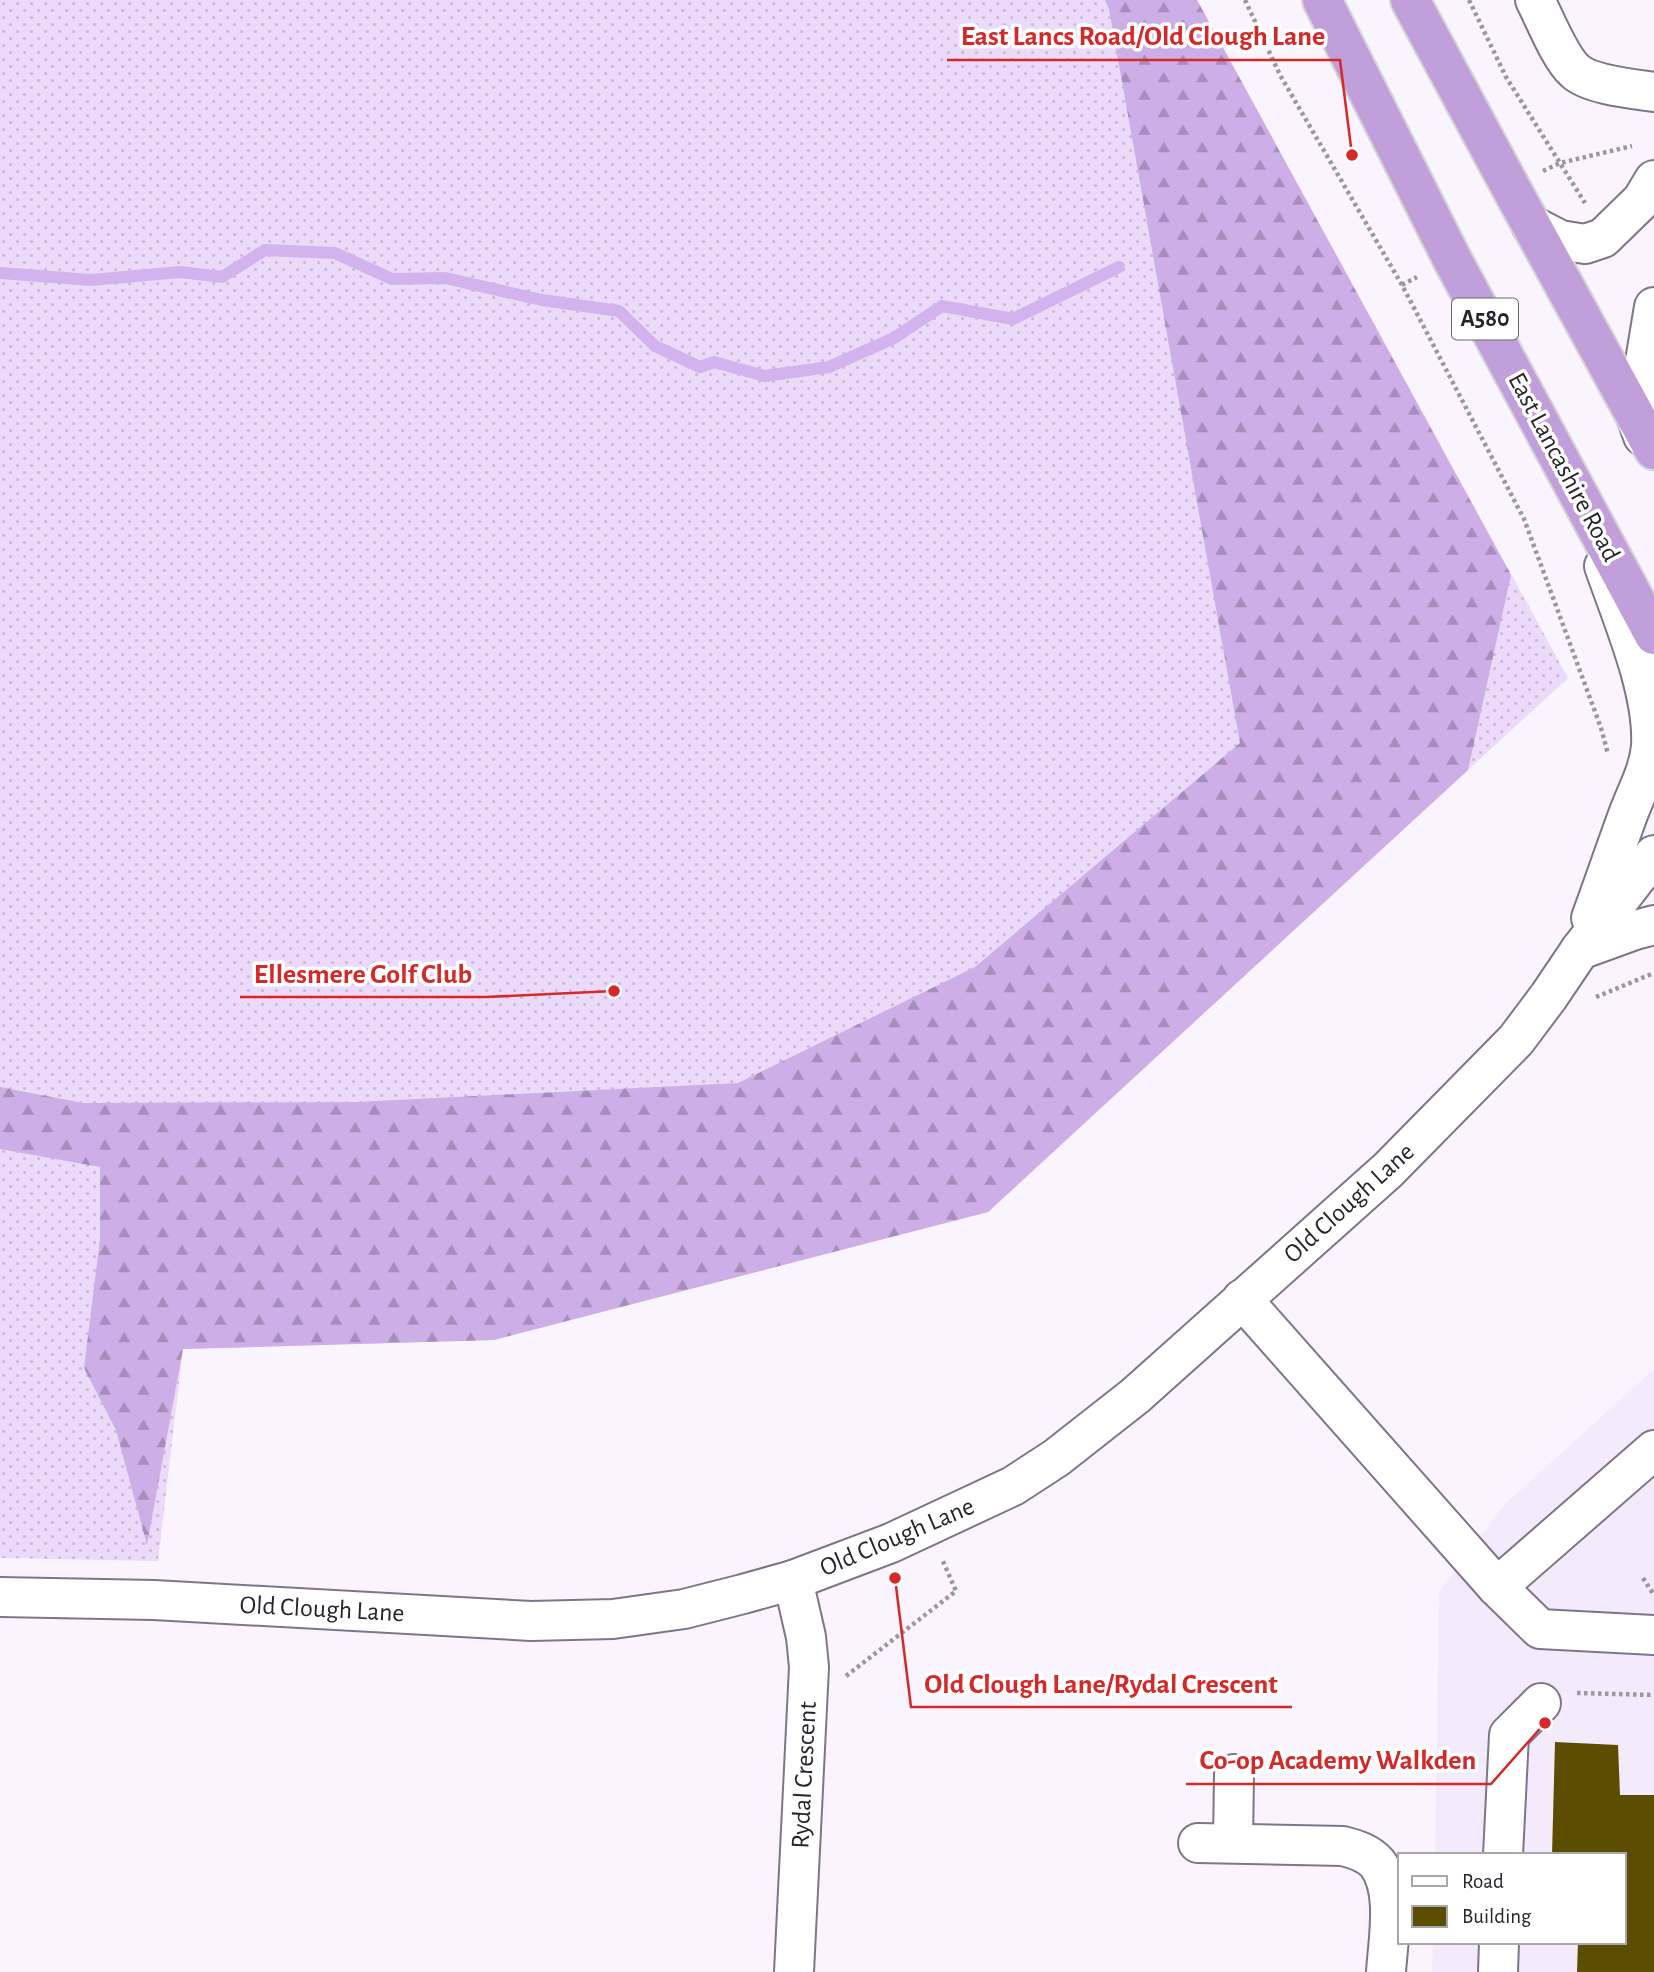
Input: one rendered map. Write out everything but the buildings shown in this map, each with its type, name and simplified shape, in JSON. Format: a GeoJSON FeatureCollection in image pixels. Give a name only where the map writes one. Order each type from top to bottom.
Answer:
{"type":"FeatureCollection","features":[{"type":"Feature","properties":{"kind":"highway","name":"East Lancashire Road"},"geometry":{"type":"LineString","coordinates":[[1322,0],[1452,259],[1654,635]]}},
{"type":"Feature","properties":{"kind":"highway"},"geometry":{"type":"LineString","coordinates":[[1410,0],[1654,450]]}},
{"type":"Feature","properties":{"kind":"street"},"geometry":{"type":"LineString","coordinates":[[1535,0],[1576,73],[1619,87],[1654,92]]}},
{"type":"Feature","properties":{"kind":"street"},"geometry":{"type":"LineString","coordinates":[[1531,225],[1560,240],[1585,244],[1603,238],[1642,200],[1654,180]]}},
{"type":"Feature","properties":{"kind":"street"},"geometry":{"type":"LineString","coordinates":[[1654,307],[1636,416],[1654,464]]}},
{"type":"Feature","properties":{"kind":"street","name":"Old Clough Lane"},"geometry":{"type":"LineString","coordinates":[[1577,492],[1637,660],[1649,708],[1651,747],[1642,785],[1630,808],[1580,950]]}},
{"type":"Feature","properties":{"kind":"street","name":"Old Clough Lane"},"geometry":{"type":"LineString","coordinates":[[0,1597],[167,1601],[531,1621],[613,1619],[684,1609],[793,1580],[929,1526],[1013,1486],[1056,1458],[1135,1396],[1388,1170],[1516,1040],[1580,950],[1654,855]]}},
{"type":"Feature","properties":{"kind":"street"},"geometry":{"type":"LineString","coordinates":[[1580,950],[1654,925]]}},
{"type":"Feature","properties":{"kind":"street"},"geometry":{"type":"LineString","coordinates":[[1242,1299],[1497,1587],[1540,1629],[1650,1635]]}},
{"type":"Feature","properties":{"kind":"street"},"geometry":{"type":"LineString","coordinates":[[1497,1587],[1654,1450]]}},
{"type":"Feature","properties":{"kind":"street","name":"Rydal Crescent"},"geometry":{"type":"LineString","coordinates":[[793,1580],[806,1637],[809,1667],[794,1972]]}},
{"type":"Feature","properties":{"kind":"street"},"geometry":{"type":"LineString","coordinates":[[1503,1853],[1508,1735],[1553,1698]]}},
{"type":"Feature","properties":{"kind":"street"},"geometry":{"type":"LineString","coordinates":[[1234,1774],[1215,1843],[1343,1846],[1360,1851],[1376,1862],[1385,1878],[1390,1898],[1386,1972]]}},
{"type":"Feature","properties":{"kind":"street"},"geometry":{"type":"LineString","coordinates":[[1498,1972],[1499,1944]]}},
{"type":"Feature","properties":{"kind":"path"},"geometry":{"type":"LineString","coordinates":[[1245,0],[1280,75],[1402,285],[1524,519],[1601,728],[1611,778],[1642,785]]}},
{"type":"Feature","properties":{"kind":"path"},"geometry":{"type":"LineString","coordinates":[[1469,0],[1506,77],[1591,211],[1603,238]]}},
{"type":"Feature","properties":{"kind":"path"},"geometry":{"type":"LineString","coordinates":[[1546,170],[1560,163],[1641,144]]}},
{"type":"Feature","properties":{"kind":"path"},"geometry":{"type":"LineString","coordinates":[[807,1707],[956,1591],[929,1526]]}},
{"type":"Feature","properties":{"kind":"path"},"geometry":{"type":"LineString","coordinates":[[1643,1578],[1654,1595]]}},
{"type":"Feature","properties":{"kind":"path"},"geometry":{"type":"LineString","coordinates":[[1553,1698],[1654,1695]]}},
{"type":"Feature","properties":{"kind":"shaded area"},"geometry":{"type":"Polygon","coordinates":[[[0,0],[1197,0],[1568,678],[988,1212],[494,1340],[183,1349],[158,1561],[0,1558],[0,0]]]}},
{"type":"Feature","properties":{"kind":"shaded area"},"geometry":{"type":"Polygon","coordinates":[[[1654,1369],[1654,1972],[1432,1972],[1433,1944],[1626,1944],[1626,1853],[1435,1853],[1439,1592],[1503,1506],[1654,1369]]]}},
{"type":"Feature","properties":{"kind":"green space"},"geometry":{"type":"Polygon","coordinates":[[[1105,0],[1197,0],[1511,575],[1468,770],[988,1212],[494,1340],[183,1349],[147,1545],[116,1430],[84,1368],[100,1239],[100,1167],[0,1149],[0,1087],[83,1103],[357,1102],[738,1083],[975,967],[1240,743],[1109,9],[1105,0]]]}},
{"type":"Feature","properties":{"kind":"waterway"},"geometry":{"type":"LineString","coordinates":[[0,273],[91,280],[180,272],[222,277],[265,250],[335,253],[392,279],[445,278],[542,300],[619,311],[655,346],[700,367],[714,362],[765,376],[829,367],[894,338],[942,306],[1013,319],[1119,267]]}},
{"type":"Feature","properties":{"kind":"place","name":"East Lancs Road/Old Clough Lane"},"geometry":{"type":"Point","coordinates":[1352,155]}},
{"type":"Feature","properties":{"kind":"place","name":"Ellesmere Golf Club"},"geometry":{"type":"Point","coordinates":[614,991]}},
{"type":"Feature","properties":{"kind":"place","name":"Old Clough Lane/Rydal Crescent"},"geometry":{"type":"Point","coordinates":[895,1578]}},
{"type":"Feature","properties":{"kind":"place","name":"Co-op Academy Walkden"},"geometry":{"type":"Point","coordinates":[1545,1723]}}]}
